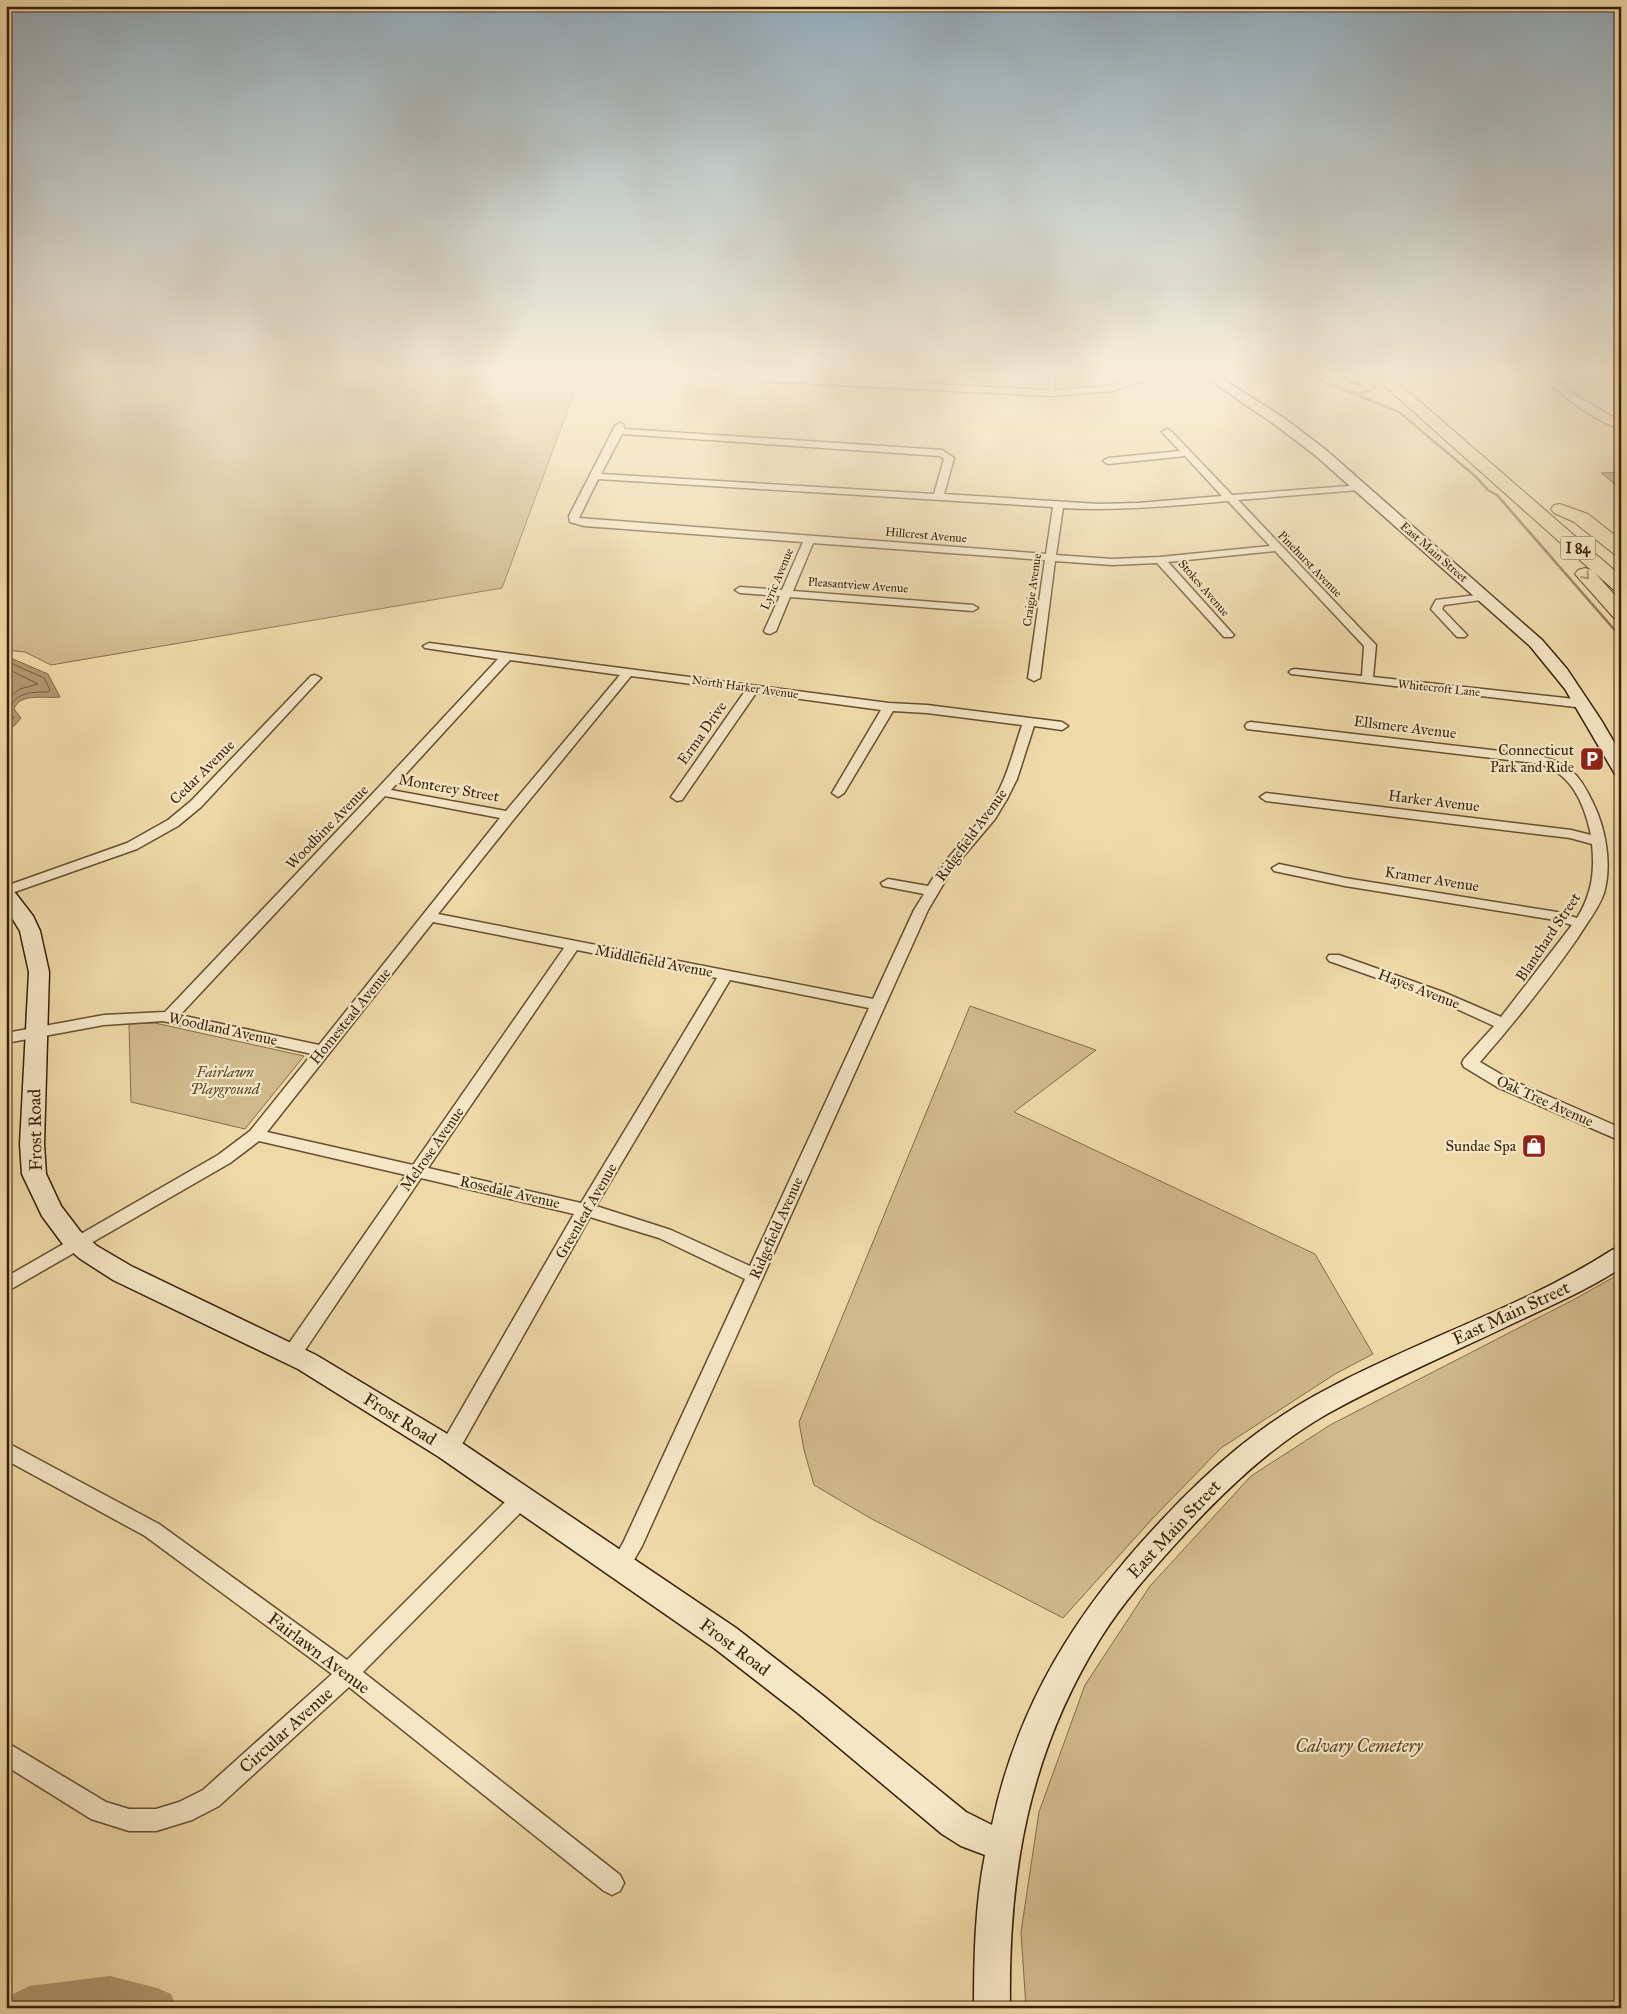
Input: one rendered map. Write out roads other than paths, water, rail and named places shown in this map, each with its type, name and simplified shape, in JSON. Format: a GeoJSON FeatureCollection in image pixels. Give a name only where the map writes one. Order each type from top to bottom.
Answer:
{"type":"FeatureCollection","features":[{"type":"Feature","properties":{"kind":"highway","name":"I 84"},"geometry":{"type":"LineString","coordinates":[[1495,467],[1540,503],[1621,586]]}},
{"type":"Feature","properties":{"kind":"highway","name":"I 84"},"geometry":{"type":"LineString","coordinates":[[1540,503],[1560,509],[1621,560]]}},
{"type":"Feature","properties":{"kind":"highway"},"geometry":{"type":"LineString","coordinates":[[1540,503],[1537,519],[1621,614]]}},
{"type":"Feature","properties":{"kind":"highway"},"geometry":{"type":"LineString","coordinates":[[1560,509],[1581,518],[1621,550]]}},
{"type":"Feature","properties":{"kind":"main road","name":"East Main Street"},"geometry":{"type":"LineString","coordinates":[[1336,467],[1520,627],[1556,663],[1584,704],[1621,770]]}},
{"type":"Feature","properties":{"kind":"main road","name":"Frost Road"},"geometry":{"type":"LineString","coordinates":[[6,892],[23,916],[35,948],[39,972],[32,1144],[34,1174],[50,1210],[78,1244],[104,1263],[292,1354],[449,1450],[696,1618],[768,1670],[954,1823],[972,1834],[1003,1845]]}},
{"type":"Feature","properties":{"kind":"main road","name":"East Main Street"},"geometry":{"type":"LineString","coordinates":[[992,2008],[993,1923],[996,1889],[1003,1845],[1020,1782],[1045,1712],[1072,1658],[1101,1613],[1130,1576],[1172,1528],[1217,1482],[1273,1435],[1314,1409],[1384,1373],[1570,1286],[1621,1256]]}},
{"type":"Feature","properties":{"kind":"street"},"geometry":{"type":"LineString","coordinates":[[600,467],[595,476],[1058,505],[1138,506],[1360,487]]}},
{"type":"Feature","properties":{"kind":"street"},"geometry":{"type":"LineString","coordinates":[[938,497],[946,467]]}},
{"type":"Feature","properties":{"kind":"street","name":"Pinehurst Avenue"},"geometry":{"type":"LineString","coordinates":[[1200,467],[1370,645],[1367,680]]}},
{"type":"Feature","properties":{"kind":"street","name":"Hillcrest Avenue"},"geometry":{"type":"LineString","coordinates":[[595,476],[574,516],[574,520],[584,523],[1112,562],[1160,560],[1276,548]]}},
{"type":"Feature","properties":{"kind":"street","name":"Craigie Avenue"},"geometry":{"type":"LineString","coordinates":[[1034,678],[1058,505]]}},
{"type":"Feature","properties":{"kind":"street","name":"Lyric Avenue"},"geometry":{"type":"LineString","coordinates":[[770,631],[810,539]]}},
{"type":"Feature","properties":{"kind":"street","name":"Stokes Avenue"},"geometry":{"type":"LineString","coordinates":[[1160,560],[1228,635]]}},
{"type":"Feature","properties":{"kind":"street","name":"Pleasantview Avenue"},"geometry":{"type":"LineString","coordinates":[[740,590],[973,608]]}},
{"type":"Feature","properties":{"kind":"street"},"geometry":{"type":"LineString","coordinates":[[1461,635],[1436,609],[1437,606],[1440,602],[1484,597]]}},
{"type":"Feature","properties":{"kind":"street","name":"North Harker Avenue"},"geometry":{"type":"LineString","coordinates":[[429,646],[888,706],[1062,726]]}},
{"type":"Feature","properties":{"kind":"street","name":"Woodbine Avenue"},"geometry":{"type":"LineString","coordinates":[[169,1017],[382,792],[506,656]]}},
{"type":"Feature","properties":{"kind":"street","name":"Homestead Avenue"},"geometry":{"type":"LineString","coordinates":[[6,1285],[224,1159],[256,1134],[509,816],[628,672]]}},
{"type":"Feature","properties":{"kind":"street","name":"Whitecroft Lane"},"geometry":{"type":"LineString","coordinates":[[1295,672],[1584,704]]}},
{"type":"Feature","properties":{"kind":"street","name":"Cedar Avenue"},"geometry":{"type":"LineString","coordinates":[[6,892],[132,846],[173,823],[196,804],[315,678]]}},
{"type":"Feature","properties":{"kind":"street","name":"Erma Drive"},"geometry":{"type":"LineString","coordinates":[[677,797],[753,688]]}},
{"type":"Feature","properties":{"kind":"street"},"geometry":{"type":"LineString","coordinates":[[838,793],[888,706]]}},
{"type":"Feature","properties":{"kind":"street","name":"Ridgefield Avenue"},"geometry":{"type":"LineString","coordinates":[[620,1566],[632,1546],[931,890],[950,862],[990,816],[1001,799],[1011,779],[1029,723]]}},
{"type":"Feature","properties":{"kind":"street","name":"Ellsmere Avenue"},"geometry":{"type":"LineString","coordinates":[[1251,726],[1527,758],[1555,763]]}},
{"type":"Feature","properties":{"kind":"street","name":"Blanchard Street"},"geometry":{"type":"LineString","coordinates":[[1470,1063],[1540,980],[1580,923],[1593,902],[1598,887],[1599,871],[1595,822],[1583,796],[1569,773],[1555,763]]}},
{"type":"Feature","properties":{"kind":"street","name":"Monterey Street"},"geometry":{"type":"LineString","coordinates":[[382,792],[509,816]]}},
{"type":"Feature","properties":{"kind":"street","name":"Harker Avenue"},"geometry":{"type":"LineString","coordinates":[[1266,797],[1571,834],[1597,841]]}},
{"type":"Feature","properties":{"kind":"street","name":"Kramer Avenue"},"geometry":{"type":"LineString","coordinates":[[1279,868],[1344,882],[1556,916],[1580,923]]}},
{"type":"Feature","properties":{"kind":"street","name":"Ridgefield Avenue"},"geometry":{"type":"LineString","coordinates":[[888,883],[931,890]]}},
{"type":"Feature","properties":{"kind":"street","name":"Middlefield Avenue"},"geometry":{"type":"LineString","coordinates":[[430,917],[878,1005]]}},
{"type":"Feature","properties":{"kind":"street","name":"Melrose Avenue"},"geometry":{"type":"LineString","coordinates":[[292,1354],[573,945]]}},
{"type":"Feature","properties":{"kind":"street","name":"Hayes Avenue"},"geometry":{"type":"LineString","coordinates":[[1334,958],[1438,995],[1504,1024]]}},
{"type":"Feature","properties":{"kind":"street","name":"Greenleaf Avenue"},"geometry":{"type":"LineString","coordinates":[[449,1450],[585,1210],[726,975]]}},
{"type":"Feature","properties":{"kind":"street","name":"Woodland Avenue"},"geometry":{"type":"LineString","coordinates":[[6,1038],[104,1020],[152,1016],[169,1017],[321,1051]]}},
{"type":"Feature","properties":{"kind":"street","name":"Oak Tree Avenue"},"geometry":{"type":"LineString","coordinates":[[1470,1063],[1503,1083],[1621,1135]]}},
{"type":"Feature","properties":{"kind":"street","name":"Rosedale Avenue"},"geometry":{"type":"LineString","coordinates":[[256,1134],[585,1210],[665,1234],[755,1276]]}},
{"type":"Feature","properties":{"kind":"street","name":"Fairlawn Avenue"},"geometry":{"type":"LineString","coordinates":[[6,1450],[152,1530],[348,1673],[612,1883]]}},
{"type":"Feature","properties":{"kind":"street","name":"Circular Avenue"},"geometry":{"type":"LineString","coordinates":[[6,1754],[99,1811],[113,1817],[133,1821],[160,1820],[186,1813],[211,1798],[348,1673],[521,1499]]}},
{"type":"Feature","properties":{"kind":"water"},"geometry":{"type":"Polygon","coordinates":[[[6,656],[48,674],[60,697],[34,697],[22,700],[14,709],[21,718],[6,731],[6,656]]]}},
{"type":"Feature","properties":{"kind":"waterway"},"geometry":{"type":"LineString","coordinates":[[1464,467],[1488,490],[1497,495],[1619,635]]}},
{"type":"Feature","properties":{"kind":"waterway"},"geometry":{"type":"LineString","coordinates":[[1618,633],[1621,637]]}},
{"type":"Feature","properties":{"kind":"waterway"},"geometry":{"type":"LineString","coordinates":[[27,2008],[30,2006],[110,1996],[157,2008]]}},
{"type":"Feature","properties":{"kind":"place","name":"Connecticut Park and Ride"},"geometry":{"type":"Point","coordinates":[1592,759]}},
{"type":"Feature","properties":{"kind":"place","name":"Sundae Spa"},"geometry":{"type":"Point","coordinates":[1534,1146]}},
{"type":"Feature","properties":{"kind":"park label","name":"Fairlawn Playground"},"geometry":{"type":"Point","coordinates":[225,1080]}},
{"type":"Feature","properties":{"kind":"park label","name":"Calvary Cemetery"},"geometry":{"type":"Point","coordinates":[1359,1746]}}]}
